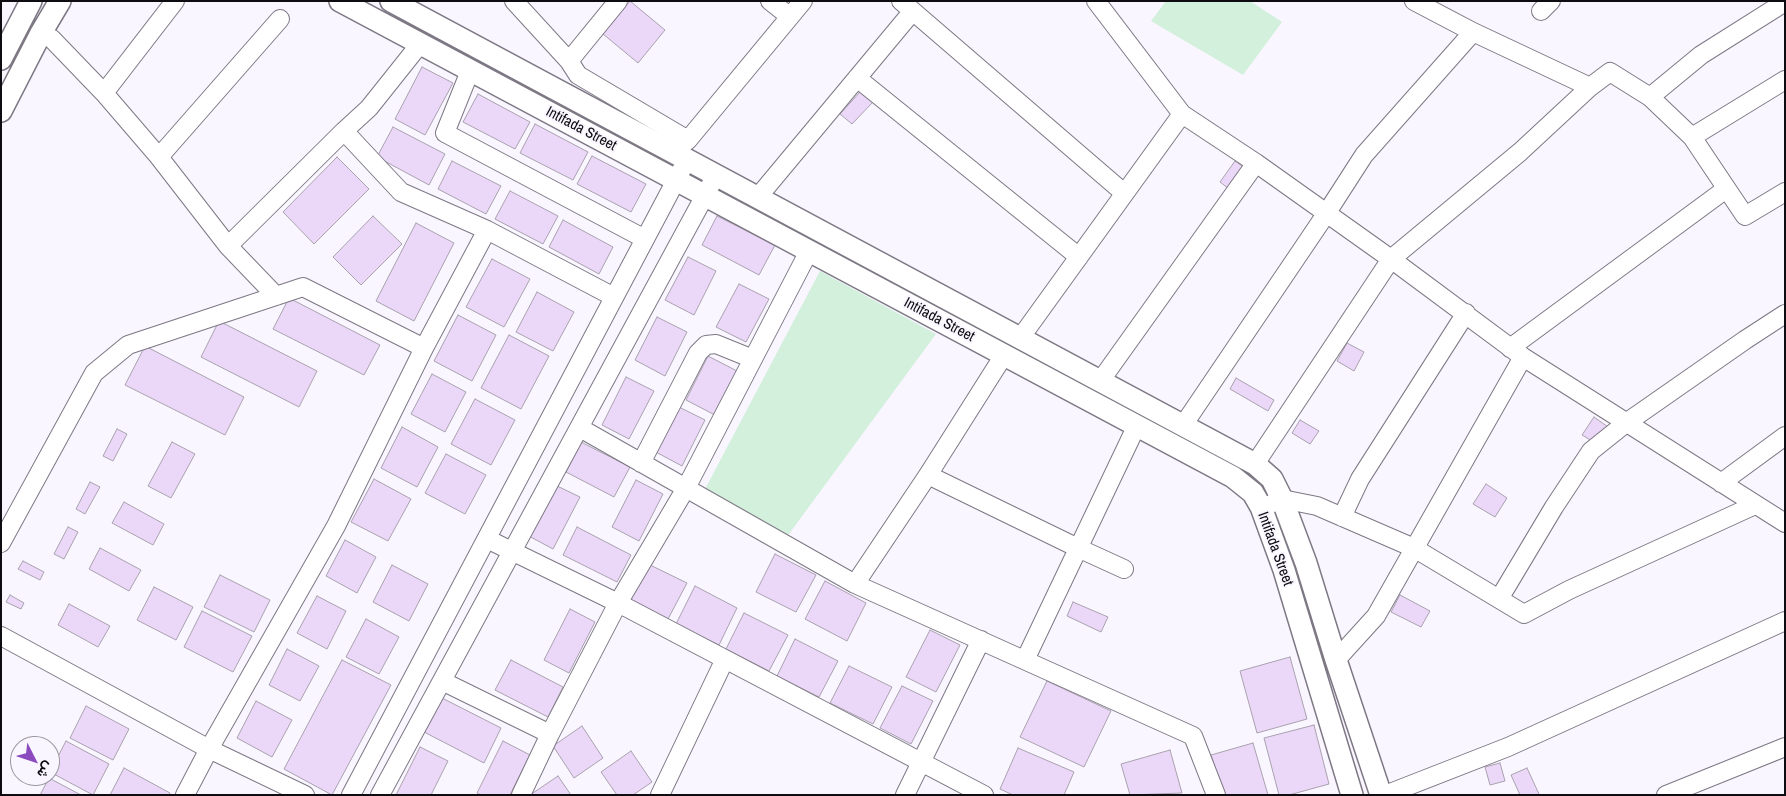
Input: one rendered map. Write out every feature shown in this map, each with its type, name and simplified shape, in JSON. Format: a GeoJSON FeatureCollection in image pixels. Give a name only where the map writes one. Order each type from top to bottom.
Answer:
{"type":"FeatureCollection","features":[{"type":"Feature","properties":{"kind":"main road"},"geometry":{"type":"LineString","coordinates":[[1,59],[31,1]]}},
{"type":"Feature","properties":{"kind":"main road","name":"Intifada Street"},"geometry":{"type":"LineString","coordinates":[[340,1],[1228,474],[1253,493],[1261,507],[1285,574],[1350,794]]}},
{"type":"Feature","properties":{"kind":"main road","name":"Intifada Street"},"geometry":{"type":"LineString","coordinates":[[390,1],[683,151],[716,175],[1248,459],[1272,479],[1282,499],[1306,563],[1381,795]]}},
{"type":"Feature","properties":{"kind":"main road"},"geometry":{"type":"LineString","coordinates":[[1,111],[41,33],[60,2]]}},
{"type":"Feature","properties":{"kind":"street"},"geometry":{"type":"LineString","coordinates":[[104,93],[175,1]]}},
{"type":"Feature","properties":{"kind":"street"},"geometry":{"type":"LineString","coordinates":[[514,1],[569,61],[578,75],[683,151]]}},
{"type":"Feature","properties":{"kind":"street"},"geometry":{"type":"LineString","coordinates":[[569,61],[618,1]]}},
{"type":"Feature","properties":{"kind":"street"},"geometry":{"type":"LineString","coordinates":[[770,1],[789,16]]}},
{"type":"Feature","properties":{"kind":"street"},"geometry":{"type":"LineString","coordinates":[[352,795],[676,180],[683,151],[789,16],[803,1]]}},
{"type":"Feature","properties":{"kind":"street"},"geometry":{"type":"LineString","coordinates":[[1096,1],[1182,114],[1256,163],[1466,313],[1517,352],[1784,522]]}},
{"type":"Feature","properties":{"kind":"street"},"geometry":{"type":"LineString","coordinates":[[1414,1],[1437,6],[1473,32],[1590,87]]}},
{"type":"Feature","properties":{"kind":"street"},"geometry":{"type":"LineString","coordinates":[[1650,97],[1701,55],[1785,2]]}},
{"type":"Feature","properties":{"kind":"street"},"geometry":{"type":"LineString","coordinates":[[758,197],[857,78],[906,6],[1124,193]]}},
{"type":"Feature","properties":{"kind":"street"},"geometry":{"type":"LineString","coordinates":[[159,157],[280,18]]}},
{"type":"Feature","properties":{"kind":"street"},"geometry":{"type":"LineString","coordinates":[[1184,424],[1364,155],[1473,32]]}},
{"type":"Feature","properties":{"kind":"street"},"geometry":{"type":"LineString","coordinates":[[41,33],[52,39],[68,58],[104,93],[159,157],[228,246],[276,296]]}},
{"type":"Feature","properties":{"kind":"street"},"geometry":{"type":"LineString","coordinates":[[228,246],[344,130],[369,108],[420,44]]}},
{"type":"Feature","properties":{"kind":"street"},"geometry":{"type":"LineString","coordinates":[[470,70],[445,133],[645,239]]}},
{"type":"Feature","properties":{"kind":"street"},"geometry":{"type":"LineString","coordinates":[[1228,474],[1248,459],[1391,259],[1520,152],[1590,87],[1610,72],[1650,97],[1692,138],[1745,216],[1785,192]]}},
{"type":"Feature","properties":{"kind":"street"},"geometry":{"type":"LineString","coordinates":[[857,78],[1078,257]]}},
{"type":"Feature","properties":{"kind":"street"},"geometry":{"type":"LineString","coordinates":[[1692,138],[1785,80]]}},
{"type":"Feature","properties":{"kind":"street"},"geometry":{"type":"LineString","coordinates":[[1021,337],[1182,114]]}},
{"type":"Feature","properties":{"kind":"street"},"geometry":{"type":"LineString","coordinates":[[344,130],[401,192],[487,230],[614,297]]}},
{"type":"Feature","properties":{"kind":"street"},"geometry":{"type":"LineString","coordinates":[[1102,380],[1256,163]]}},
{"type":"Feature","properties":{"kind":"street"},"geometry":{"type":"LineString","coordinates":[[380,795],[716,175]]}},
{"type":"Feature","properties":{"kind":"street"},"geometry":{"type":"LineString","coordinates":[[1336,660],[1376,616],[1517,352],[1726,189]]}},
{"type":"Feature","properties":{"kind":"street"},"geometry":{"type":"LineString","coordinates":[[185,795],[209,749],[336,526],[424,348],[487,230]]}},
{"type":"Feature","properties":{"kind":"street"},"geometry":{"type":"LineString","coordinates":[[521,795],[550,734],[618,603],[686,488],[809,251]]}},
{"type":"Feature","properties":{"kind":"street"},"geometry":{"type":"LineString","coordinates":[[1,543],[94,373],[128,345],[303,287],[424,348]]}},
{"type":"Feature","properties":{"kind":"street"},"geometry":{"type":"LineString","coordinates":[[1342,517],[1360,479],[1466,313]]}},
{"type":"Feature","properties":{"kind":"street"},"geometry":{"type":"LineString","coordinates":[[1500,599],[1554,507],[1591,451],[1626,423],[1785,314]]}},
{"type":"Feature","properties":{"kind":"street"},"geometry":{"type":"LineString","coordinates":[[641,463],[698,353],[706,345],[716,344],[753,359]]}},
{"type":"Feature","properties":{"kind":"street"},"geometry":{"type":"LineString","coordinates":[[855,584],[928,475],[1004,355]]}},
{"type":"Feature","properties":{"kind":"street"},"geometry":{"type":"LineString","coordinates":[[1026,660],[1137,425]]}},
{"type":"Feature","properties":{"kind":"street"},"geometry":{"type":"LineString","coordinates":[[580,428],[855,584],[1193,736],[1216,795]]}},
{"type":"Feature","properties":{"kind":"street"},"geometry":{"type":"LineString","coordinates":[[1721,483],[1785,436]]}},
{"type":"Feature","properties":{"kind":"street"},"geometry":{"type":"LineString","coordinates":[[928,475],[1124,569]]}},
{"type":"Feature","properties":{"kind":"street"},"geometry":{"type":"LineString","coordinates":[[1261,507],[1282,499],[1317,506],[1414,548],[1524,614],[1569,590],[1755,505]]}},
{"type":"Feature","properties":{"kind":"street"},"geometry":{"type":"LineString","coordinates":[[487,539],[618,603],[984,795]]}},
{"type":"Feature","properties":{"kind":"street"},"geometry":{"type":"LineString","coordinates":[[1385,795],[1508,747],[1785,621]]}},
{"type":"Feature","properties":{"kind":"street"},"geometry":{"type":"LineString","coordinates":[[1,636],[209,749],[304,795]]}},
{"type":"Feature","properties":{"kind":"street"},"geometry":{"type":"LineString","coordinates":[[905,795],[980,640]]}},
{"type":"Feature","properties":{"kind":"street"},"geometry":{"type":"LineString","coordinates":[[660,795],[725,659]]}},
{"type":"Feature","properties":{"kind":"street"},"geometry":{"type":"LineString","coordinates":[[442,681],[550,734]]}},
{"type":"Feature","properties":{"kind":"street"},"geometry":{"type":"LineString","coordinates":[[1666,795],[1785,747]]}},
{"type":"Feature","properties":{"kind":"green space"},"geometry":{"type":"Polygon","coordinates":[[[1166,1],[1250,1],[1282,22],[1243,75],[1151,21],[1166,1]]]}},
{"type":"Feature","properties":{"kind":"green space"},"geometry":{"type":"Polygon","coordinates":[[[820,271],[936,334],[786,538],[704,491],[820,271]]]}},
{"type":"Feature","properties":{"kind":"building"},"geometry":{"type":"Polygon","coordinates":[[[630,1],[665,30],[638,63],[603,34],[630,1]]]}},
{"type":"Feature","properties":{"kind":"building"},"geometry":{"type":"Polygon","coordinates":[[[422,67],[453,83],[425,135],[395,119],[422,67]]]}},
{"type":"Feature","properties":{"kind":"building"},"geometry":{"type":"Polygon","coordinates":[[[861,91],[873,102],[852,124],[840,114],[861,91]]]}},
{"type":"Feature","properties":{"kind":"building"},"geometry":{"type":"Polygon","coordinates":[[[478,94],[530,122],[515,149],[463,122],[478,94]]]}},
{"type":"Feature","properties":{"kind":"building"},"geometry":{"type":"Polygon","coordinates":[[[535,124],[588,152],[573,180],[520,153],[535,124]]]}},
{"type":"Feature","properties":{"kind":"building"},"geometry":{"type":"Polygon","coordinates":[[[393,127],[445,154],[429,185],[377,157],[393,127]]]}},
{"type":"Feature","properties":{"kind":"building"},"geometry":{"type":"Polygon","coordinates":[[[592,156],[646,184],[631,212],[577,184],[592,156]]]}},
{"type":"Feature","properties":{"kind":"building"},"geometry":{"type":"Polygon","coordinates":[[[337,157],[369,189],[314,244],[283,212],[337,157]]]}},
{"type":"Feature","properties":{"kind":"building"},"geometry":{"type":"Polygon","coordinates":[[[452,161],[501,186],[486,214],[438,189],[452,161]]]}},
{"type":"Feature","properties":{"kind":"building"},"geometry":{"type":"Polygon","coordinates":[[[1235,161],[1249,171],[1233,192],[1220,182],[1235,161]]]}},
{"type":"Feature","properties":{"kind":"building"},"geometry":{"type":"Polygon","coordinates":[[[510,191],[558,216],[543,244],[495,219],[510,191]]]}},
{"type":"Feature","properties":{"kind":"building"},"geometry":{"type":"Polygon","coordinates":[[[373,216],[402,244],[361,285],[333,257],[373,216]]]}},
{"type":"Feature","properties":{"kind":"building"},"geometry":{"type":"Polygon","coordinates":[[[717,216],[775,245],[759,275],[702,245],[717,216]]]}},
{"type":"Feature","properties":{"kind":"building"},"geometry":{"type":"Polygon","coordinates":[[[563,220],[613,247],[599,274],[549,247],[563,220]]]}},
{"type":"Feature","properties":{"kind":"building"},"geometry":{"type":"Polygon","coordinates":[[[416,223],[454,243],[414,321],[376,301],[416,223]]]}},
{"type":"Feature","properties":{"kind":"building"},"geometry":{"type":"Polygon","coordinates":[[[688,257],[716,271],[694,315],[665,300],[688,257]]]}},
{"type":"Feature","properties":{"kind":"building"},"geometry":{"type":"Polygon","coordinates":[[[492,259],[530,279],[504,327],[466,307],[492,259]]]}},
{"type":"Feature","properties":{"kind":"building"},"geometry":{"type":"Polygon","coordinates":[[[739,284],[769,299],[746,342],[716,327],[739,284]]]}},
{"type":"Feature","properties":{"kind":"building"},"geometry":{"type":"Polygon","coordinates":[[[537,292],[574,312],[553,351],[516,332],[537,292]]]}},
{"type":"Feature","properties":{"kind":"building"},"geometry":{"type":"Polygon","coordinates":[[[289,298],[380,345],[364,375],[273,329],[289,298]]]}},
{"type":"Feature","properties":{"kind":"building"},"geometry":{"type":"Polygon","coordinates":[[[458,315],[496,335],[472,381],[434,361],[458,315]]]}},
{"type":"Feature","properties":{"kind":"building"},"geometry":{"type":"Polygon","coordinates":[[[657,317],[687,332],[665,376],[635,360],[657,317]]]}},
{"type":"Feature","properties":{"kind":"building"},"geometry":{"type":"Polygon","coordinates":[[[219,321],[317,371],[299,407],[201,357],[219,321]]]}},
{"type":"Feature","properties":{"kind":"building"},"geometry":{"type":"Polygon","coordinates":[[[509,335],[549,356],[521,409],[481,388],[509,335]]]}},
{"type":"Feature","properties":{"kind":"building"},"geometry":{"type":"Polygon","coordinates":[[[1347,343],[1364,352],[1354,371],[1337,361],[1347,343]]]}},
{"type":"Feature","properties":{"kind":"building"},"geometry":{"type":"Polygon","coordinates":[[[145,346],[244,397],[225,435],[125,385],[145,346]]]}},
{"type":"Feature","properties":{"kind":"building"},"geometry":{"type":"Polygon","coordinates":[[[708,356],[737,371],[715,415],[686,400],[708,356]]]}},
{"type":"Feature","properties":{"kind":"building"},"geometry":{"type":"Polygon","coordinates":[[[432,374],[466,392],[445,432],[411,414],[432,374]]]}},
{"type":"Feature","properties":{"kind":"building"},"geometry":{"type":"Polygon","coordinates":[[[626,377],[654,391],[629,439],[602,425],[626,377]]]}},
{"type":"Feature","properties":{"kind":"building"},"geometry":{"type":"Polygon","coordinates":[[[1236,378],[1274,400],[1268,411],[1230,389],[1236,378]]]}},
{"type":"Feature","properties":{"kind":"building"},"geometry":{"type":"Polygon","coordinates":[[[475,399],[515,420],[491,465],[451,444],[475,399]]]}},
{"type":"Feature","properties":{"kind":"building"},"geometry":{"type":"Polygon","coordinates":[[[675,405],[705,420],[682,466],[652,450],[675,405]]]}},
{"type":"Feature","properties":{"kind":"building"},"geometry":{"type":"Polygon","coordinates":[[[1594,417],[1608,427],[1597,444],[1582,435],[1594,417]]]}},
{"type":"Feature","properties":{"kind":"building"},"geometry":{"type":"Polygon","coordinates":[[[1300,420],[1319,431],[1310,444],[1292,433],[1300,420]]]}},
{"type":"Feature","properties":{"kind":"building"},"geometry":{"type":"Polygon","coordinates":[[[402,427],[438,447],[417,487],[381,468],[402,427]]]}},
{"type":"Feature","properties":{"kind":"building"},"geometry":{"type":"Polygon","coordinates":[[[117,429],[127,434],[113,461],[103,456],[117,429]]]}},
{"type":"Feature","properties":{"kind":"building"},"geometry":{"type":"Polygon","coordinates":[[[172,442],[195,454],[171,498],[148,486],[172,442]]]}},
{"type":"Feature","properties":{"kind":"building"},"geometry":{"type":"Polygon","coordinates":[[[581,442],[630,467],[614,497],[566,472],[581,442]]]}},
{"type":"Feature","properties":{"kind":"building"},"geometry":{"type":"Polygon","coordinates":[[[446,454],[486,475],[465,514],[425,493],[446,454]]]}},
{"type":"Feature","properties":{"kind":"building"},"geometry":{"type":"Polygon","coordinates":[[[374,479],[411,499],[388,541],[351,522],[374,479]]]}},
{"type":"Feature","properties":{"kind":"building"},"geometry":{"type":"Polygon","coordinates":[[[636,480],[663,494],[639,541],[612,527],[636,480]]]}},
{"type":"Feature","properties":{"kind":"building"},"geometry":{"type":"Polygon","coordinates":[[[90,482],[100,487],[85,514],[76,509],[90,482]]]}},
{"type":"Feature","properties":{"kind":"building"},"geometry":{"type":"Polygon","coordinates":[[[553,484],[580,497],[553,549],[527,535],[553,484]]]}},
{"type":"Feature","properties":{"kind":"building"},"geometry":{"type":"Polygon","coordinates":[[[1486,484],[1507,498],[1495,517],[1473,504],[1486,484]]]}},
{"type":"Feature","properties":{"kind":"building"},"geometry":{"type":"Polygon","coordinates":[[[124,502],[164,524],[153,545],[112,523],[124,502]]]}},
{"type":"Feature","properties":{"kind":"building"},"geometry":{"type":"Polygon","coordinates":[[[68,527],[78,532],[64,559],[54,554],[68,527]]]}},
{"type":"Feature","properties":{"kind":"building"},"geometry":{"type":"Polygon","coordinates":[[[577,527],[631,555],[617,582],[563,555],[577,527]]]}},
{"type":"Feature","properties":{"kind":"building"},"geometry":{"type":"Polygon","coordinates":[[[345,540],[376,557],[357,593],[326,576],[345,540]]]}},
{"type":"Feature","properties":{"kind":"building"},"geometry":{"type":"Polygon","coordinates":[[[100,548],[141,570],[129,591],[89,569],[100,548]]]}},
{"type":"Feature","properties":{"kind":"building"},"geometry":{"type":"Polygon","coordinates":[[[775,554],[816,575],[796,612],[756,592],[775,554]]]}},
{"type":"Feature","properties":{"kind":"building"},"geometry":{"type":"Polygon","coordinates":[[[23,561],[44,572],[40,580],[18,569],[23,561]]]}},
{"type":"Feature","properties":{"kind":"building"},"geometry":{"type":"Polygon","coordinates":[[[646,563],[687,583],[668,619],[628,599],[646,563]]]}},
{"type":"Feature","properties":{"kind":"building"},"geometry":{"type":"Polygon","coordinates":[[[392,565],[428,584],[409,621],[373,602],[392,565]]]}},
{"type":"Feature","properties":{"kind":"building"},"geometry":{"type":"Polygon","coordinates":[[[220,575],[270,600],[254,632],[204,607],[220,575]]]}},
{"type":"Feature","properties":{"kind":"building"},"geometry":{"type":"Polygon","coordinates":[[[825,581],[866,603],[847,641],[805,619],[825,581]]]}},
{"type":"Feature","properties":{"kind":"building"},"geometry":{"type":"Polygon","coordinates":[[[695,586],[737,608],[719,645],[676,624],[695,586]]]}},
{"type":"Feature","properties":{"kind":"building"},"geometry":{"type":"Polygon","coordinates":[[[154,587],[193,607],[176,640],[137,620],[154,587]]]}},
{"type":"Feature","properties":{"kind":"building"},"geometry":{"type":"Polygon","coordinates":[[[10,595],[24,603],[21,609],[6,602],[10,595]]]}},
{"type":"Feature","properties":{"kind":"building"},"geometry":{"type":"Polygon","coordinates":[[[1400,595],[1430,611],[1421,627],[1391,612],[1400,595]]]}},
{"type":"Feature","properties":{"kind":"building"},"geometry":{"type":"Polygon","coordinates":[[[317,596],[346,611],[327,649],[297,633],[317,596]]]}},
{"type":"Feature","properties":{"kind":"building"},"geometry":{"type":"Polygon","coordinates":[[[1073,602],[1108,617],[1101,632],[1067,616],[1073,602]]]}},
{"type":"Feature","properties":{"kind":"building"},"geometry":{"type":"Polygon","coordinates":[[[69,604],[110,626],[98,647],[58,625],[69,604]]]}},
{"type":"Feature","properties":{"kind":"building"},"geometry":{"type":"Polygon","coordinates":[[[570,609],[595,622],[569,673],[544,660],[570,609]]]}},
{"type":"Feature","properties":{"kind":"building"},"geometry":{"type":"Polygon","coordinates":[[[202,611],[252,636],[233,672],[184,647],[202,611]]]}},
{"type":"Feature","properties":{"kind":"building"},"geometry":{"type":"Polygon","coordinates":[[[744,613],[788,635],[769,671],[726,649],[744,613]]]}},
{"type":"Feature","properties":{"kind":"building"},"geometry":{"type":"Polygon","coordinates":[[[366,619],[399,637],[379,674],[346,657],[366,619]]]}},
{"type":"Feature","properties":{"kind":"building"},"geometry":{"type":"Polygon","coordinates":[[[930,630],[960,645],[936,692],[906,677],[930,630]]]}},
{"type":"Feature","properties":{"kind":"building"},"geometry":{"type":"Polygon","coordinates":[[[795,639],[838,661],[819,697],[777,676],[795,639]]]}},
{"type":"Feature","properties":{"kind":"building"},"geometry":{"type":"Polygon","coordinates":[[[287,649],[319,666],[300,701],[269,685],[287,649]]]}},
{"type":"Feature","properties":{"kind":"building"},"geometry":{"type":"Polygon","coordinates":[[[1290,657],[1307,719],[1257,733],[1240,671],[1290,657]]]}},
{"type":"Feature","properties":{"kind":"building"},"geometry":{"type":"Polygon","coordinates":[[[342,660],[391,685],[332,795],[284,769],[342,660]]]}},
{"type":"Feature","properties":{"kind":"building"},"geometry":{"type":"Polygon","coordinates":[[[511,660],[563,687],[548,717],[495,690],[511,660]]]}},
{"type":"Feature","properties":{"kind":"building"},"geometry":{"type":"Polygon","coordinates":[[[849,666],[892,687],[873,724],[830,703],[849,666]]]}},
{"type":"Feature","properties":{"kind":"building"},"geometry":{"type":"Polygon","coordinates":[[[1047,681],[1111,711],[1084,767],[1020,737],[1047,681]]]}},
{"type":"Feature","properties":{"kind":"building"},"geometry":{"type":"Polygon","coordinates":[[[902,686],[933,701],[911,744],[880,728],[902,686]]]}},
{"type":"Feature","properties":{"kind":"building"},"geometry":{"type":"Polygon","coordinates":[[[442,698],[501,728],[484,763],[424,732],[442,698]]]}},
{"type":"Feature","properties":{"kind":"building"},"geometry":{"type":"Polygon","coordinates":[[[256,701],[292,720],[272,757],[237,738],[256,701]]]}},
{"type":"Feature","properties":{"kind":"building"},"geometry":{"type":"Polygon","coordinates":[[[86,706],[129,729],[113,760],[70,738],[86,706]]]}},
{"type":"Feature","properties":{"kind":"building"},"geometry":{"type":"Polygon","coordinates":[[[1314,725],[1329,784],[1289,795],[1279,795],[1264,738],[1314,725]]]}},
{"type":"Feature","properties":{"kind":"building"},"geometry":{"type":"Polygon","coordinates":[[[582,726],[603,758],[574,778],[553,746],[582,726]]]}},
{"type":"Feature","properties":{"kind":"building"},"geometry":{"type":"Polygon","coordinates":[[[66,741],[109,764],[93,795],[60,777],[60,753],[66,741]]]}},
{"type":"Feature","properties":{"kind":"building"},"geometry":{"type":"Polygon","coordinates":[[[503,741],[530,755],[510,795],[481,795],[477,793],[503,741]]]}},
{"type":"Feature","properties":{"kind":"building"},"geometry":{"type":"Polygon","coordinates":[[[1253,743],[1268,795],[1223,795],[1211,755],[1253,743]]]}},
{"type":"Feature","properties":{"kind":"building"},"geometry":{"type":"Polygon","coordinates":[[[420,747],[448,761],[431,795],[396,795],[420,747]]]}},
{"type":"Feature","properties":{"kind":"building"},"geometry":{"type":"Polygon","coordinates":[[[1018,748],[1074,772],[1064,795],[1013,795],[1000,789],[1018,748]]]}},
{"type":"Feature","properties":{"kind":"building"},"geometry":{"type":"Polygon","coordinates":[[[1170,750],[1182,793],[1130,795],[1121,764],[1170,750]]]}},
{"type":"Feature","properties":{"kind":"building"},"geometry":{"type":"Polygon","coordinates":[[[631,751],[652,782],[633,795],[617,795],[601,772],[631,751]]]}},
{"type":"Feature","properties":{"kind":"building"},"geometry":{"type":"Polygon","coordinates":[[[1500,763],[1505,781],[1490,785],[1485,767],[1500,763]]]}},
{"type":"Feature","properties":{"kind":"building"},"geometry":{"type":"Polygon","coordinates":[[[124,768],[170,793],[169,795],[110,795],[124,768]]]}},
{"type":"Feature","properties":{"kind":"building"},"geometry":{"type":"Polygon","coordinates":[[[1527,768],[1539,794],[1520,795],[1511,775],[1527,768]]]}},
{"type":"Feature","properties":{"kind":"building"},"geometry":{"type":"Polygon","coordinates":[[[558,776],[571,795],[530,795],[558,776]]]}},
{"type":"Feature","properties":{"kind":"building"},"geometry":{"type":"Polygon","coordinates":[[[60,784],[81,795],[40,795],[45,786],[60,786],[60,784]]]}}]}
